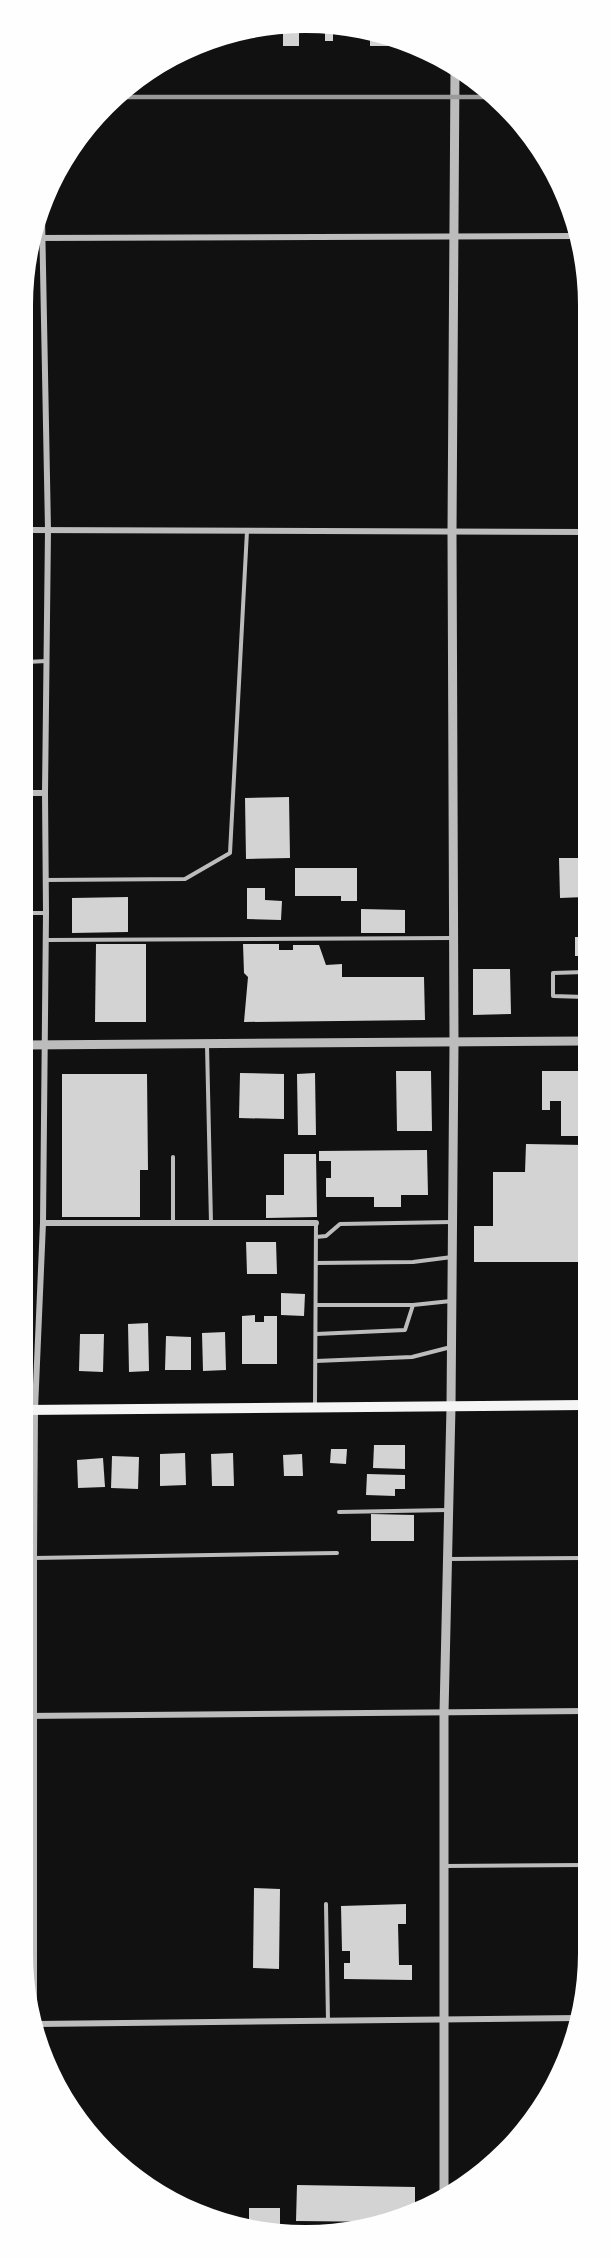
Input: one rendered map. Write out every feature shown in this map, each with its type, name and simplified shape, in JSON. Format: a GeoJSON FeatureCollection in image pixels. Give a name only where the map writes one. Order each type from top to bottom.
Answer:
{"type":"FeatureCollection","features":[{"type":"Feature","properties":{"kind":"main road"},"geometry":{"type":"LineString","coordinates":[[33,1409],[578,1405]]}},
{"type":"Feature","properties":{"kind":"street"},"geometry":{"type":"LineString","coordinates":[[447,2185],[444,1713],[451,1407],[454,1044],[452,532],[455,78]]}},
{"type":"Feature","properties":{"kind":"street"},"geometry":{"type":"LineString","coordinates":[[33,1366],[43,1223],[45,1045],[48,530],[42,238],[569,236]]}},
{"type":"Feature","properties":{"kind":"street"},"geometry":{"type":"LineString","coordinates":[[33,530],[578,532]]}},
{"type":"Feature","properties":{"kind":"street"},"geometry":{"type":"LineString","coordinates":[[33,793],[45,793]]}},
{"type":"Feature","properties":{"kind":"street"},"geometry":{"type":"LineString","coordinates":[[33,1045],[454,1044],[578,1041]]}},
{"type":"Feature","properties":{"kind":"street"},"geometry":{"type":"LineString","coordinates":[[43,1223],[316,1223]]}},
{"type":"Feature","properties":{"kind":"street"},"geometry":{"type":"LineString","coordinates":[[33,1521],[33,1637]]}},
{"type":"Feature","properties":{"kind":"street"},"geometry":{"type":"LineString","coordinates":[[33,1716],[578,1711]]}},
{"type":"Feature","properties":{"kind":"street"},"geometry":{"type":"LineString","coordinates":[[33,1864],[34,1964]]}},
{"type":"Feature","properties":{"kind":"street"},"geometry":{"type":"LineString","coordinates":[[42,2024],[570,2018]]}},
{"type":"Feature","properties":{"kind":"lane"},"geometry":{"type":"LineString","coordinates":[[45,880],[185,879],[230,853],[247,531]]}},
{"type":"Feature","properties":{"kind":"lane"},"geometry":{"type":"LineString","coordinates":[[33,662],[46,661]]}},
{"type":"Feature","properties":{"kind":"lane"},"geometry":{"type":"LineString","coordinates":[[33,913],[46,913]]}},
{"type":"Feature","properties":{"kind":"lane"},"geometry":{"type":"LineString","coordinates":[[45,940],[454,938]]}},
{"type":"Feature","properties":{"kind":"lane"},"geometry":{"type":"LineString","coordinates":[[578,972],[553,973],[553,996],[578,997]]}},
{"type":"Feature","properties":{"kind":"lane"},"geometry":{"type":"LineString","coordinates":[[207,1044],[211,1223]]}},
{"type":"Feature","properties":{"kind":"lane"},"geometry":{"type":"LineString","coordinates":[[172,1223],[173,1157]]}},
{"type":"Feature","properties":{"kind":"lane"},"geometry":{"type":"LineString","coordinates":[[316,1237],[326,1236],[340,1224],[452,1222]]}},
{"type":"Feature","properties":{"kind":"lane"},"geometry":{"type":"LineString","coordinates":[[315,1408],[316,1223]]}},
{"type":"Feature","properties":{"kind":"lane"},"geometry":{"type":"LineString","coordinates":[[316,1263],[413,1262],[452,1257]]}},
{"type":"Feature","properties":{"kind":"lane"},"geometry":{"type":"LineString","coordinates":[[316,1305],[413,1305],[452,1300]]}},
{"type":"Feature","properties":{"kind":"lane"},"geometry":{"type":"LineString","coordinates":[[316,1334],[405,1330],[413,1305]]}},
{"type":"Feature","properties":{"kind":"lane"},"geometry":{"type":"LineString","coordinates":[[316,1361],[412,1357],[451,1347]]}},
{"type":"Feature","properties":{"kind":"lane"},"geometry":{"type":"LineString","coordinates":[[339,1512],[448,1510]]}},
{"type":"Feature","properties":{"kind":"lane"},"geometry":{"type":"LineString","coordinates":[[34,1558],[337,1553]]}},
{"type":"Feature","properties":{"kind":"lane"},"geometry":{"type":"LineString","coordinates":[[447,1559],[578,1558]]}},
{"type":"Feature","properties":{"kind":"lane"},"geometry":{"type":"LineString","coordinates":[[444,1866],[578,1865]]}},
{"type":"Feature","properties":{"kind":"lane"},"geometry":{"type":"LineString","coordinates":[[326,1904],[328,2020]]}},
{"type":"Feature","properties":{"kind":"building"},"geometry":{"type":"Polygon","coordinates":[[[299,33],[299,46],[283,46],[283,34],[299,33]]]}},
{"type":"Feature","properties":{"kind":"building"},"geometry":{"type":"Polygon","coordinates":[[[325,34],[333,35],[333,41],[325,41],[325,34]]]}},
{"type":"Feature","properties":{"kind":"building"},"geometry":{"type":"Polygon","coordinates":[[[370,41],[390,46],[370,46],[370,41]]]}},
{"type":"Feature","properties":{"kind":"building"},"geometry":{"type":"Polygon","coordinates":[[[289,797],[290,858],[246,859],[245,798],[289,797]]]}},
{"type":"Feature","properties":{"kind":"building"},"geometry":{"type":"Polygon","coordinates":[[[559,858],[578,858],[578,897],[560,898],[559,858]]]}},
{"type":"Feature","properties":{"kind":"building"},"geometry":{"type":"Polygon","coordinates":[[[295,868],[357,868],[357,901],[341,901],[341,896],[295,896],[295,868]]]}},
{"type":"Feature","properties":{"kind":"building"},"geometry":{"type":"Polygon","coordinates":[[[247,888],[265,888],[265,900],[282,901],[281,920],[247,919],[247,888]]]}},
{"type":"Feature","properties":{"kind":"building"},"geometry":{"type":"Polygon","coordinates":[[[128,897],[128,932],[72,933],[72,898],[128,897]]]}},
{"type":"Feature","properties":{"kind":"building"},"geometry":{"type":"Polygon","coordinates":[[[361,909],[405,910],[405,933],[361,933],[361,909]]]}},
{"type":"Feature","properties":{"kind":"building"},"geometry":{"type":"Polygon","coordinates":[[[575,937],[578,937],[578,956],[575,956],[575,937]]]}},
{"type":"Feature","properties":{"kind":"building"},"geometry":{"type":"Polygon","coordinates":[[[96,944],[146,944],[146,1022],[95,1022],[96,944]]]}},
{"type":"Feature","properties":{"kind":"building"},"geometry":{"type":"Polygon","coordinates":[[[243,944],[279,944],[279,950],[293,950],[293,945],[319,945],[326,965],[342,964],[342,977],[424,977],[425,1020],[244,1022],[248,977],[244,973],[243,944]]]}},
{"type":"Feature","properties":{"kind":"building"},"geometry":{"type":"Polygon","coordinates":[[[473,969],[510,969],[511,1014],[473,1015],[473,969]]]}},
{"type":"Feature","properties":{"kind":"building"},"geometry":{"type":"Polygon","coordinates":[[[396,1071],[431,1071],[432,1131],[397,1131],[396,1071]]]}},
{"type":"Feature","properties":{"kind":"building"},"geometry":{"type":"Polygon","coordinates":[[[542,1071],[578,1071],[578,1136],[561,1136],[561,1101],[550,1101],[550,1110],[542,1110],[542,1071]]]}},
{"type":"Feature","properties":{"kind":"building"},"geometry":{"type":"Polygon","coordinates":[[[240,1073],[284,1074],[284,1119],[239,1118],[240,1073]]]}},
{"type":"Feature","properties":{"kind":"building"},"geometry":{"type":"Polygon","coordinates":[[[315,1073],[316,1135],[298,1135],[297,1074],[315,1073]]]}},
{"type":"Feature","properties":{"kind":"building"},"geometry":{"type":"Polygon","coordinates":[[[62,1074],[147,1074],[148,1170],[140,1170],[140,1217],[62,1217],[62,1074]]]}},
{"type":"Feature","properties":{"kind":"building"},"geometry":{"type":"Polygon","coordinates":[[[526,1144],[578,1145],[578,1262],[474,1262],[474,1226],[493,1226],[493,1172],[525,1172],[526,1144]]]}},
{"type":"Feature","properties":{"kind":"building"},"geometry":{"type":"Polygon","coordinates":[[[427,1150],[428,1195],[401,1195],[401,1207],[374,1207],[374,1197],[326,1197],[326,1178],[331,1178],[331,1161],[319,1161],[319,1151],[427,1150]]]}},
{"type":"Feature","properties":{"kind":"building"},"geometry":{"type":"Polygon","coordinates":[[[284,1154],[316,1154],[317,1217],[266,1218],[266,1195],[284,1195],[284,1154]]]}},
{"type":"Feature","properties":{"kind":"building"},"geometry":{"type":"Polygon","coordinates":[[[246,1242],[276,1242],[277,1274],[247,1274],[246,1242]]]}},
{"type":"Feature","properties":{"kind":"building"},"geometry":{"type":"Polygon","coordinates":[[[281,1293],[305,1294],[304,1316],[281,1315],[281,1293]]]}},
{"type":"Feature","properties":{"kind":"building"},"geometry":{"type":"Polygon","coordinates":[[[255,1315],[255,1322],[264,1322],[264,1316],[277,1316],[277,1364],[242,1364],[242,1316],[255,1315]]]}},
{"type":"Feature","properties":{"kind":"building"},"geometry":{"type":"Polygon","coordinates":[[[148,1323],[149,1371],[129,1372],[128,1324],[148,1323]]]}},
{"type":"Feature","properties":{"kind":"building"},"geometry":{"type":"Polygon","coordinates":[[[225,1332],[226,1370],[203,1371],[202,1333],[225,1332]]]}},
{"type":"Feature","properties":{"kind":"building"},"geometry":{"type":"Polygon","coordinates":[[[80,1334],[104,1334],[103,1372],[79,1371],[80,1334]]]}},
{"type":"Feature","properties":{"kind":"building"},"geometry":{"type":"Polygon","coordinates":[[[166,1336],[191,1337],[191,1370],[165,1370],[166,1336]]]}},
{"type":"Feature","properties":{"kind":"building"},"geometry":{"type":"Polygon","coordinates":[[[374,1445],[405,1445],[405,1469],[373,1468],[374,1445]]]}},
{"type":"Feature","properties":{"kind":"building"},"geometry":{"type":"Polygon","coordinates":[[[331,1449],[347,1449],[346,1464],[330,1463],[331,1449]]]}},
{"type":"Feature","properties":{"kind":"building"},"geometry":{"type":"Polygon","coordinates":[[[185,1453],[186,1485],[160,1486],[160,1454],[185,1453]]]}},
{"type":"Feature","properties":{"kind":"building"},"geometry":{"type":"Polygon","coordinates":[[[233,1453],[234,1486],[212,1486],[211,1454],[233,1453]]]}},
{"type":"Feature","properties":{"kind":"building"},"geometry":{"type":"Polygon","coordinates":[[[302,1454],[303,1476],[284,1476],[283,1455],[302,1454]]]}},
{"type":"Feature","properties":{"kind":"building"},"geometry":{"type":"Polygon","coordinates":[[[112,1456],[139,1457],[138,1489],[111,1488],[112,1456]]]}},
{"type":"Feature","properties":{"kind":"building"},"geometry":{"type":"Polygon","coordinates":[[[103,1458],[105,1487],[78,1488],[77,1460],[103,1458]]]}},
{"type":"Feature","properties":{"kind":"building"},"geometry":{"type":"Polygon","coordinates":[[[367,1474],[405,1475],[405,1489],[395,1489],[395,1496],[366,1495],[367,1474]]]}},
{"type":"Feature","properties":{"kind":"building"},"geometry":{"type":"Polygon","coordinates":[[[371,1514],[414,1515],[414,1541],[371,1541],[371,1514]]]}},
{"type":"Feature","properties":{"kind":"building"},"geometry":{"type":"Polygon","coordinates":[[[254,1888],[280,1889],[279,1969],[253,1968],[254,1888]]]}},
{"type":"Feature","properties":{"kind":"building"},"geometry":{"type":"Polygon","coordinates":[[[406,1904],[406,1924],[398,1924],[399,1965],[412,1965],[412,1980],[344,1979],[344,1963],[350,1963],[350,1951],[342,1951],[341,1906],[406,1904]]]}},
{"type":"Feature","properties":{"kind":"building"},"geometry":{"type":"Polygon","coordinates":[[[297,2185],[415,2187],[415,2202],[376,2216],[349,2222],[296,2221],[297,2185]]]}},
{"type":"Feature","properties":{"kind":"building"},"geometry":{"type":"Polygon","coordinates":[[[249,2208],[280,2208],[280,2224],[249,2219],[249,2208]]]}},
{"type":"Feature","properties":{"kind":"railway"},"geometry":{"type":"LineString","coordinates":[[131,97],[480,97]]}}]}
